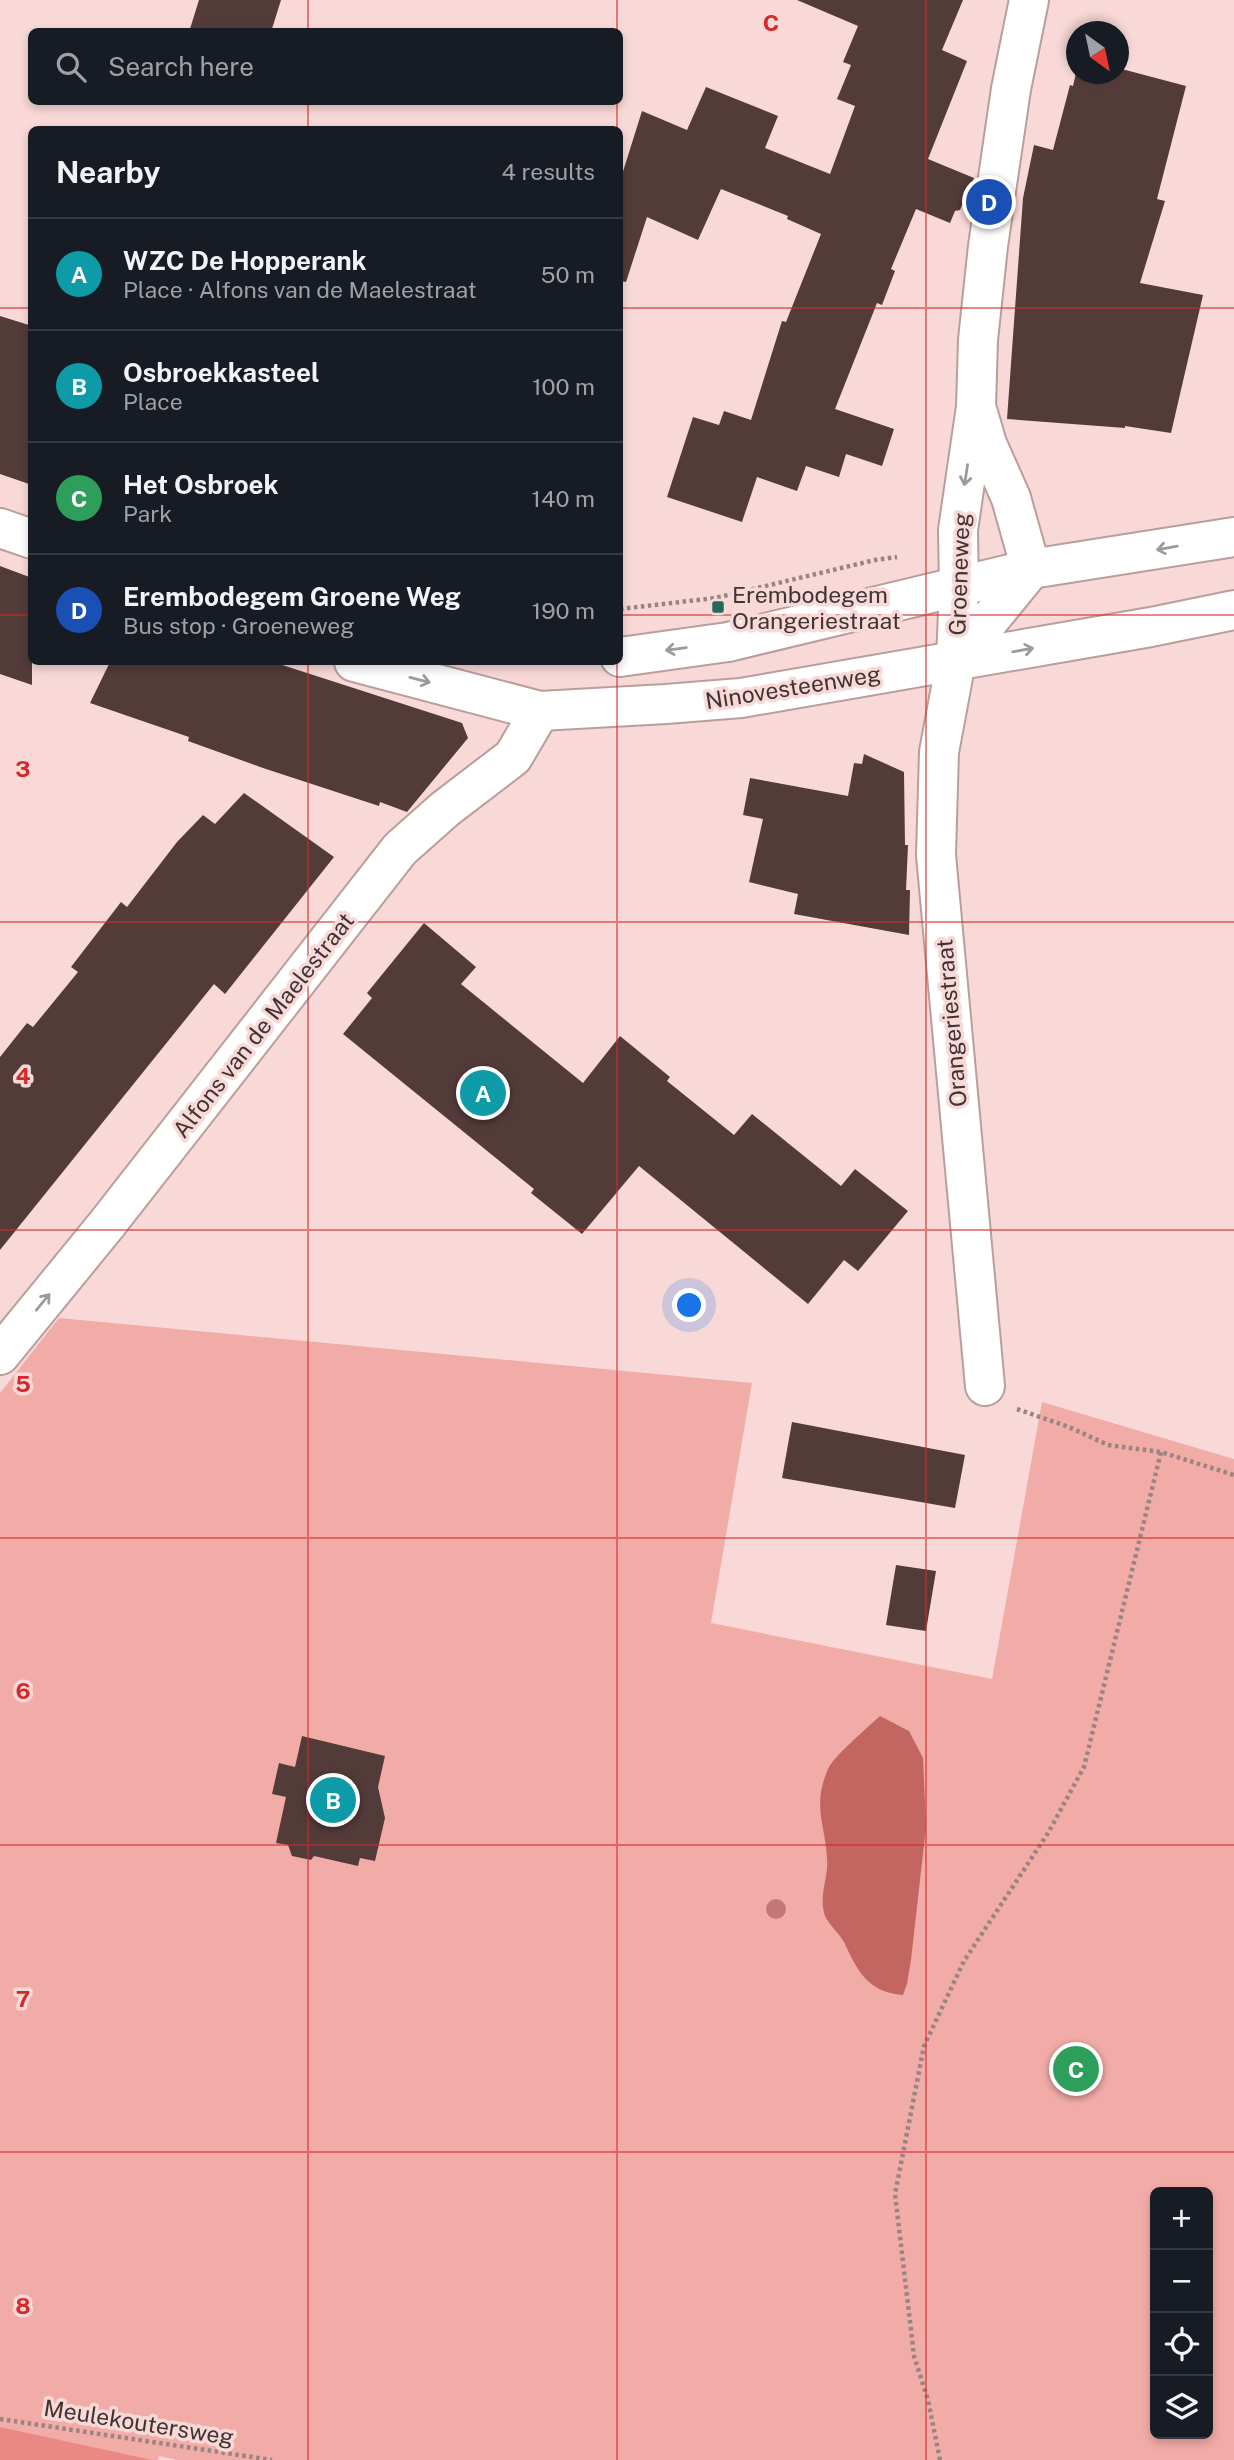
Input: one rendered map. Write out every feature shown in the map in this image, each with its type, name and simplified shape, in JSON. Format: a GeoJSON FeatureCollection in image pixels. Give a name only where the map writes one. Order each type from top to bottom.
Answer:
{"type":"FeatureCollection","features":[{"type":"Feature","properties":{"kind":"street","name":"Groeneweg"},"geometry":{"type":"LineString","coordinates":[[956,662],[958,530],[976,407],[978,340],[988,246],[1011,89],[1029,0]]}},
{"type":"Feature","properties":{"kind":"street","name":"Groeneweg"},"geometry":{"type":"LineString","coordinates":[[956,662],[1031,569],[1012,498],[987,444],[976,407]]}},
{"type":"Feature","properties":{"kind":"street"},"geometry":{"type":"LineString","coordinates":[[0,528],[28,538]]}},
{"type":"Feature","properties":{"kind":"street"},"geometry":{"type":"LineString","coordinates":[[623,657],[728,642],[1031,569],[1234,537]]}},
{"type":"Feature","properties":{"kind":"street","name":"Ninovesteenweg"},"geometry":{"type":"LineString","coordinates":[[365,665],[540,712],[741,698],[956,662],[1234,610]]}},
{"type":"Feature","properties":{"kind":"street","name":"Orangeriestraat"},"geometry":{"type":"LineString","coordinates":[[956,662],[939,752],[936,855],[985,1386]]}},
{"type":"Feature","properties":{"kind":"street","name":"Alfons van de Maelestraat"},"geometry":{"type":"LineString","coordinates":[[0,1354],[107,1224],[400,849],[513,757],[540,712]]}},
{"type":"Feature","properties":{"kind":"path"},"geometry":{"type":"LineString","coordinates":[[985,1386],[1008,1405],[1035,1417],[1069,1427],[1108,1445],[1161,1452],[1234,1475]]}},
{"type":"Feature","properties":{"kind":"path"},"geometry":{"type":"LineString","coordinates":[[940,2460],[928,2400],[914,2356],[895,2194],[924,2046],[964,1961],[1048,1833],[1084,1767],[1161,1452]]}},
{"type":"Feature","properties":{"kind":"path","name":"Meulekoutersweg"},"geometry":{"type":"LineString","coordinates":[[0,2419],[272,2460]]}},
{"type":"Feature","properties":{"kind":"shaded area"},"geometry":{"type":"Polygon","coordinates":[[[59,1318],[752,1383],[711,1623],[992,1679],[1042,1402],[1234,1459],[1234,2460],[177,2460],[159,2456],[158,2460],[0,2460],[0,1393],[59,1318]]]}},
{"type":"Feature","properties":{"kind":"shaded area"},"geometry":{"type":"Polygon","coordinates":[[[880,1716],[909,1731],[923,1758],[926,1827],[911,1960],[903,1995],[880,1989],[865,1978],[823,1909],[827,1865],[820,1804],[823,1782],[837,1757],[880,1716]]]}},
{"type":"Feature","properties":{"kind":"shaded area"},"geometry":{"type":"Polygon","coordinates":[[[0,2427],[152,2460],[0,2460],[0,2427]]]}},
{"type":"Feature","properties":{"kind":"building"},"geometry":{"type":"Polygon","coordinates":[[[199,0],[281,0],[272,28],[190,28],[199,0]]]}},
{"type":"Feature","properties":{"kind":"building"},"geometry":{"type":"Polygon","coordinates":[[[797,0],[963,0],[942,50],[967,61],[928,159],[974,178],[960,210],[955,211],[950,223],[916,209],[891,269],[895,271],[882,305],[877,303],[835,409],[894,429],[882,466],[846,454],[839,477],[806,466],[797,491],[757,477],[742,522],[667,497],[693,417],[719,425],[724,411],[751,420],[782,321],[786,322],[821,234],[787,219],[788,216],[721,189],[698,240],[647,217],[626,282],[623,282],[623,171],[642,111],[687,130],[706,87],[778,116],[765,148],[830,174],[855,106],[837,99],[851,65],[843,62],[858,26],[797,0]]]}},
{"type":"Feature","properties":{"kind":"building"},"geometry":{"type":"Polygon","coordinates":[[[1129,71],[1186,86],[1157,199],[1165,201],[1140,283],[1203,295],[1171,433],[1125,426],[1007,419],[1023,198],[1034,145],[1053,150],[1070,85],[1129,84],[1129,71]]]}},
{"type":"Feature","properties":{"kind":"building"},"geometry":{"type":"Polygon","coordinates":[[[0,316],[28,325],[28,484],[0,474],[0,316]]]}},
{"type":"Feature","properties":{"kind":"building"},"geometry":{"type":"Polygon","coordinates":[[[0,566],[28,576],[28,665],[32,665],[32,685],[0,674],[0,566]]]}},
{"type":"Feature","properties":{"kind":"building"},"geometry":{"type":"Polygon","coordinates":[[[109,665],[282,665],[462,723],[468,738],[407,812],[380,802],[379,806],[263,768],[188,741],[189,737],[90,703],[109,665]]]}},
{"type":"Feature","properties":{"kind":"building"},"geometry":{"type":"Polygon","coordinates":[[[864,754],[904,772],[905,845],[908,845],[906,890],[910,890],[909,935],[794,914],[798,894],[749,882],[763,819],[743,815],[750,778],[848,796],[854,763],[862,764],[864,754]]]}},
{"type":"Feature","properties":{"kind":"building"},"geometry":{"type":"Polygon","coordinates":[[[244,793],[334,857],[225,994],[214,984],[0,1250],[0,1057],[27,1023],[33,1027],[78,972],[71,967],[121,902],[127,907],[177,842],[203,815],[215,824],[244,793]]]}},
{"type":"Feature","properties":{"kind":"building"},"geometry":{"type":"Polygon","coordinates":[[[424,923],[476,967],[461,984],[583,1083],[620,1036],[670,1077],[667,1081],[734,1135],[752,1114],[841,1186],[855,1169],[908,1211],[858,1271],[844,1260],[808,1304],[639,1166],[582,1234],[531,1193],[534,1189],[343,1034],[372,998],[367,993],[424,923]]]}},
{"type":"Feature","properties":{"kind":"building"},"geometry":{"type":"Polygon","coordinates":[[[792,1422],[965,1455],[955,1508],[782,1478],[792,1422]]]}},
{"type":"Feature","properties":{"kind":"building"},"geometry":{"type":"Polygon","coordinates":[[[896,1565],[936,1571],[926,1631],[886,1625],[896,1565]]]}},
{"type":"Feature","properties":{"kind":"building"},"geometry":{"type":"Polygon","coordinates":[[[302,1736],[385,1756],[378,1787],[385,1818],[375,1861],[360,1858],[358,1866],[314,1856],[311,1860],[292,1856],[288,1845],[276,1843],[286,1797],[272,1794],[279,1763],[295,1767],[302,1736]]]}},
{"type":"Feature","properties":{"kind":"place","name":"Erembodegem Groene Weg"},"geometry":{"type":"Point","coordinates":[989,202]}},
{"type":"Feature","properties":{"kind":"place","name":"Erembodegem Orangeriestraat"},"geometry":{"type":"Point","coordinates":[718,607]}},
{"type":"Feature","properties":{"kind":"place","name":"WZC De Hopperank"},"geometry":{"type":"Point","coordinates":[483,1093]}},
{"type":"Feature","properties":{"kind":"place","name":"Osbroekkasteel"},"geometry":{"type":"Point","coordinates":[333,1800]}},
{"type":"Feature","properties":{"kind":"place","name":"Het Osbroek"},"geometry":{"type":"Point","coordinates":[1076,2069]}}]}
